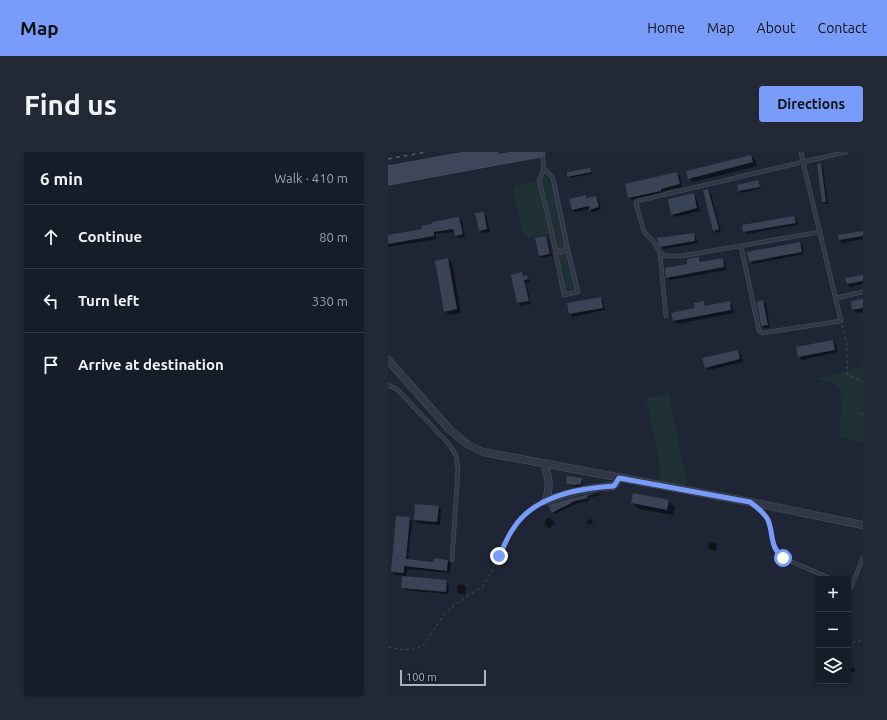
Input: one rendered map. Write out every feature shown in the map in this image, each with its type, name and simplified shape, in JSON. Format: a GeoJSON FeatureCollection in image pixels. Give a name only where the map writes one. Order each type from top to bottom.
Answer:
{"type":"FeatureCollection","features":[{"type":"Feature","properties":{"kind":"main road"},"geometry":{"type":"LineString","coordinates":[[388,172],[493,152]]}},
{"type":"Feature","properties":{"kind":"main road"},"geometry":{"type":"LineString","coordinates":[[388,180],[541,152]]}},
{"type":"Feature","properties":{"kind":"street"},"geometry":{"type":"LineString","coordinates":[[388,360],[450,430],[467,444],[483,452],[750,502],[863,525]]}},
{"type":"Feature","properties":{"kind":"street"},"geometry":{"type":"LineString","coordinates":[[544,464],[549,487],[545,501]]}},
{"type":"Feature","properties":{"kind":"street"},"geometry":{"type":"LineString","coordinates":[[545,501],[568,493],[598,487],[614,486],[619,478]]}},
{"type":"Feature","properties":{"kind":"lane"},"geometry":{"type":"LineString","coordinates":[[541,152],[544,168],[553,178],[578,292],[564,295],[539,180],[544,168]]}},
{"type":"Feature","properties":{"kind":"lane"},"geometry":{"type":"LineString","coordinates":[[741,246],[759,331],[762,333],[841,321],[801,152]]}},
{"type":"Feature","properties":{"kind":"lane"},"geometry":{"type":"LineString","coordinates":[[666,316],[660,253],[654,242],[644,232],[636,204],[637,201],[846,152]]}},
{"type":"Feature","properties":{"kind":"lane"},"geometry":{"type":"LineString","coordinates":[[660,253],[667,256],[682,256],[820,232]]}},
{"type":"Feature","properties":{"kind":"lane"},"geometry":{"type":"LineString","coordinates":[[555,249],[562,252],[567,246]]}},
{"type":"Feature","properties":{"kind":"lane"},"geometry":{"type":"LineString","coordinates":[[836,298],[863,292]]}},
{"type":"Feature","properties":{"kind":"lane"},"geometry":{"type":"LineString","coordinates":[[388,385],[397,389],[448,443],[456,455],[458,469],[452,560]]}},
{"type":"Feature","properties":{"kind":"lane"},"geometry":{"type":"LineString","coordinates":[[750,502],[764,513],[768,520],[773,545],[777,553],[783,558],[825,576]]}},
{"type":"Feature","properties":{"kind":"lane"},"geometry":{"type":"LineString","coordinates":[[851,587],[863,558]]}},
{"type":"Feature","properties":{"kind":"path"},"geometry":{"type":"LineString","coordinates":[[841,321],[847,345],[847,374],[863,382]]}},
{"type":"Feature","properties":{"kind":"path"},"geometry":{"type":"LineString","coordinates":[[388,647],[410,650],[419,648],[424,644],[445,613],[484,585],[513,528],[527,512],[545,501]]}},
{"type":"Feature","properties":{"kind":"path"},"geometry":{"type":"LineString","coordinates":[[851,645],[856,641],[863,641]]}},
{"type":"Feature","properties":{"kind":"shaded area"},"geometry":{"type":"Polygon","coordinates":[[[544,168],[553,178],[578,292],[564,295],[552,234],[529,238],[522,231],[513,189],[516,185],[539,180],[544,168]]]}},
{"type":"Feature","properties":{"kind":"shaded area"},"geometry":{"type":"Polygon","coordinates":[[[863,366],[863,442],[841,437],[839,431],[842,404],[840,389],[832,382],[816,379],[863,366]]]}},
{"type":"Feature","properties":{"kind":"shaded area"},"geometry":{"type":"Polygon","coordinates":[[[669,394],[687,483],[682,489],[661,486],[659,470],[660,465],[646,398],[669,394]]]}},
{"type":"Feature","properties":{"kind":"building"},"geometry":{"type":"Polygon","coordinates":[[[751,155],[753,162],[688,179],[686,171],[751,155]]]}},
{"type":"Feature","properties":{"kind":"building"},"geometry":{"type":"Polygon","coordinates":[[[821,163],[826,202],[822,202],[817,164],[821,163]]]}},
{"type":"Feature","properties":{"kind":"building"},"geometry":{"type":"Polygon","coordinates":[[[590,168],[591,172],[567,177],[567,172],[590,168]]]}},
{"type":"Feature","properties":{"kind":"building"},"geometry":{"type":"Polygon","coordinates":[[[677,172],[680,184],[661,189],[661,191],[628,198],[625,184],[677,172]]]}},
{"type":"Feature","properties":{"kind":"building"},"geometry":{"type":"Polygon","coordinates":[[[758,180],[760,187],[738,191],[737,185],[758,180]]]}},
{"type":"Feature","properties":{"kind":"building"},"geometry":{"type":"Polygon","coordinates":[[[708,189],[719,229],[713,231],[703,190],[708,189]]]}},
{"type":"Feature","properties":{"kind":"building"},"geometry":{"type":"Polygon","coordinates":[[[694,193],[697,208],[671,215],[668,199],[694,193]]]}},
{"type":"Feature","properties":{"kind":"building"},"geometry":{"type":"Polygon","coordinates":[[[586,195],[586,198],[596,196],[599,207],[589,210],[589,206],[572,210],[569,199],[586,195]]]}},
{"type":"Feature","properties":{"kind":"building"},"geometry":{"type":"Polygon","coordinates":[[[484,212],[487,229],[479,231],[475,213],[484,212]]]}},
{"type":"Feature","properties":{"kind":"building"},"geometry":{"type":"Polygon","coordinates":[[[794,216],[796,223],[743,232],[742,225],[794,216]]]}},
{"type":"Feature","properties":{"kind":"building"},"geometry":{"type":"Polygon","coordinates":[[[459,217],[463,234],[455,236],[453,229],[434,232],[434,236],[388,244],[388,235],[422,229],[421,226],[432,224],[432,222],[459,217]]]}},
{"type":"Feature","properties":{"kind":"building"},"geometry":{"type":"Polygon","coordinates":[[[863,231],[863,236],[839,240],[838,235],[863,231]]]}},
{"type":"Feature","properties":{"kind":"building"},"geometry":{"type":"Polygon","coordinates":[[[694,233],[695,241],[660,247],[658,243],[657,238],[694,233]]]}},
{"type":"Feature","properties":{"kind":"building"},"geometry":{"type":"Polygon","coordinates":[[[546,236],[550,254],[539,256],[535,238],[546,236]]]}},
{"type":"Feature","properties":{"kind":"building"},"geometry":{"type":"Polygon","coordinates":[[[800,242],[802,252],[749,262],[747,252],[800,242]]]}},
{"type":"Feature","properties":{"kind":"building"},"geometry":{"type":"Polygon","coordinates":[[[699,257],[700,262],[723,258],[724,267],[666,278],[665,268],[687,264],[687,259],[699,257]]]}},
{"type":"Feature","properties":{"kind":"building"},"geometry":{"type":"Polygon","coordinates":[[[448,258],[457,309],[444,312],[435,261],[448,258]]]}},
{"type":"Feature","properties":{"kind":"building"},"geometry":{"type":"Polygon","coordinates":[[[522,272],[523,276],[527,275],[528,279],[524,280],[529,301],[517,303],[511,275],[522,272]]]}},
{"type":"Feature","properties":{"kind":"building"},"geometry":{"type":"Polygon","coordinates":[[[863,275],[863,281],[847,284],[845,278],[863,275]]]}},
{"type":"Feature","properties":{"kind":"building"},"geometry":{"type":"Polygon","coordinates":[[[601,297],[603,308],[569,314],[567,303],[601,297]]]}},
{"type":"Feature","properties":{"kind":"building"},"geometry":{"type":"Polygon","coordinates":[[[863,299],[863,308],[852,310],[851,301],[863,299]]]}},
{"type":"Feature","properties":{"kind":"building"},"geometry":{"type":"Polygon","coordinates":[[[763,300],[768,325],[761,326],[757,302],[763,300]]]}},
{"type":"Feature","properties":{"kind":"building"},"geometry":{"type":"Polygon","coordinates":[[[704,301],[705,306],[730,301],[731,310],[673,321],[671,313],[695,308],[694,303],[704,301]]]}},
{"type":"Feature","properties":{"kind":"building"},"geometry":{"type":"Polygon","coordinates":[[[833,340],[835,350],[798,357],[796,347],[833,340]]]}},
{"type":"Feature","properties":{"kind":"building"},"geometry":{"type":"Polygon","coordinates":[[[738,350],[740,359],[705,368],[702,358],[738,350]]]}},
{"type":"Feature","properties":{"kind":"building"},"geometry":{"type":"Polygon","coordinates":[[[567,476],[582,478],[581,484],[566,484],[567,476]]]}},
{"type":"Feature","properties":{"kind":"building"},"geometry":{"type":"Polygon","coordinates":[[[599,492],[587,496],[588,498],[575,501],[552,513],[548,505],[572,498],[599,492]]]}},
{"type":"Feature","properties":{"kind":"building"},"geometry":{"type":"Polygon","coordinates":[[[633,493],[669,500],[667,510],[631,503],[633,493]]]}},
{"type":"Feature","properties":{"kind":"building"},"geometry":{"type":"Polygon","coordinates":[[[415,504],[439,506],[437,522],[414,520],[415,504]]]}},
{"type":"Feature","properties":{"kind":"building"},"geometry":{"type":"Polygon","coordinates":[[[396,516],[410,517],[406,559],[433,562],[434,558],[448,560],[447,571],[404,566],[404,573],[391,572],[396,516]]]}},
{"type":"Feature","properties":{"kind":"building"},"geometry":{"type":"Polygon","coordinates":[[[402,576],[447,580],[446,592],[401,588],[402,576]]]}},
{"type":"Feature","properties":{"kind":"railway"},"geometry":{"type":"LineString","coordinates":[[388,159],[426,152]]}},
{"type":"Feature","properties":{"kind":"route"},"geometry":{"type":"LineString","coordinates":[[499,556],[513,528],[527,512],[545,501],[568,493],[598,487],[614,486],[619,478],[750,502],[764,513],[768,520],[773,545],[777,553],[783,558]]}}]}
